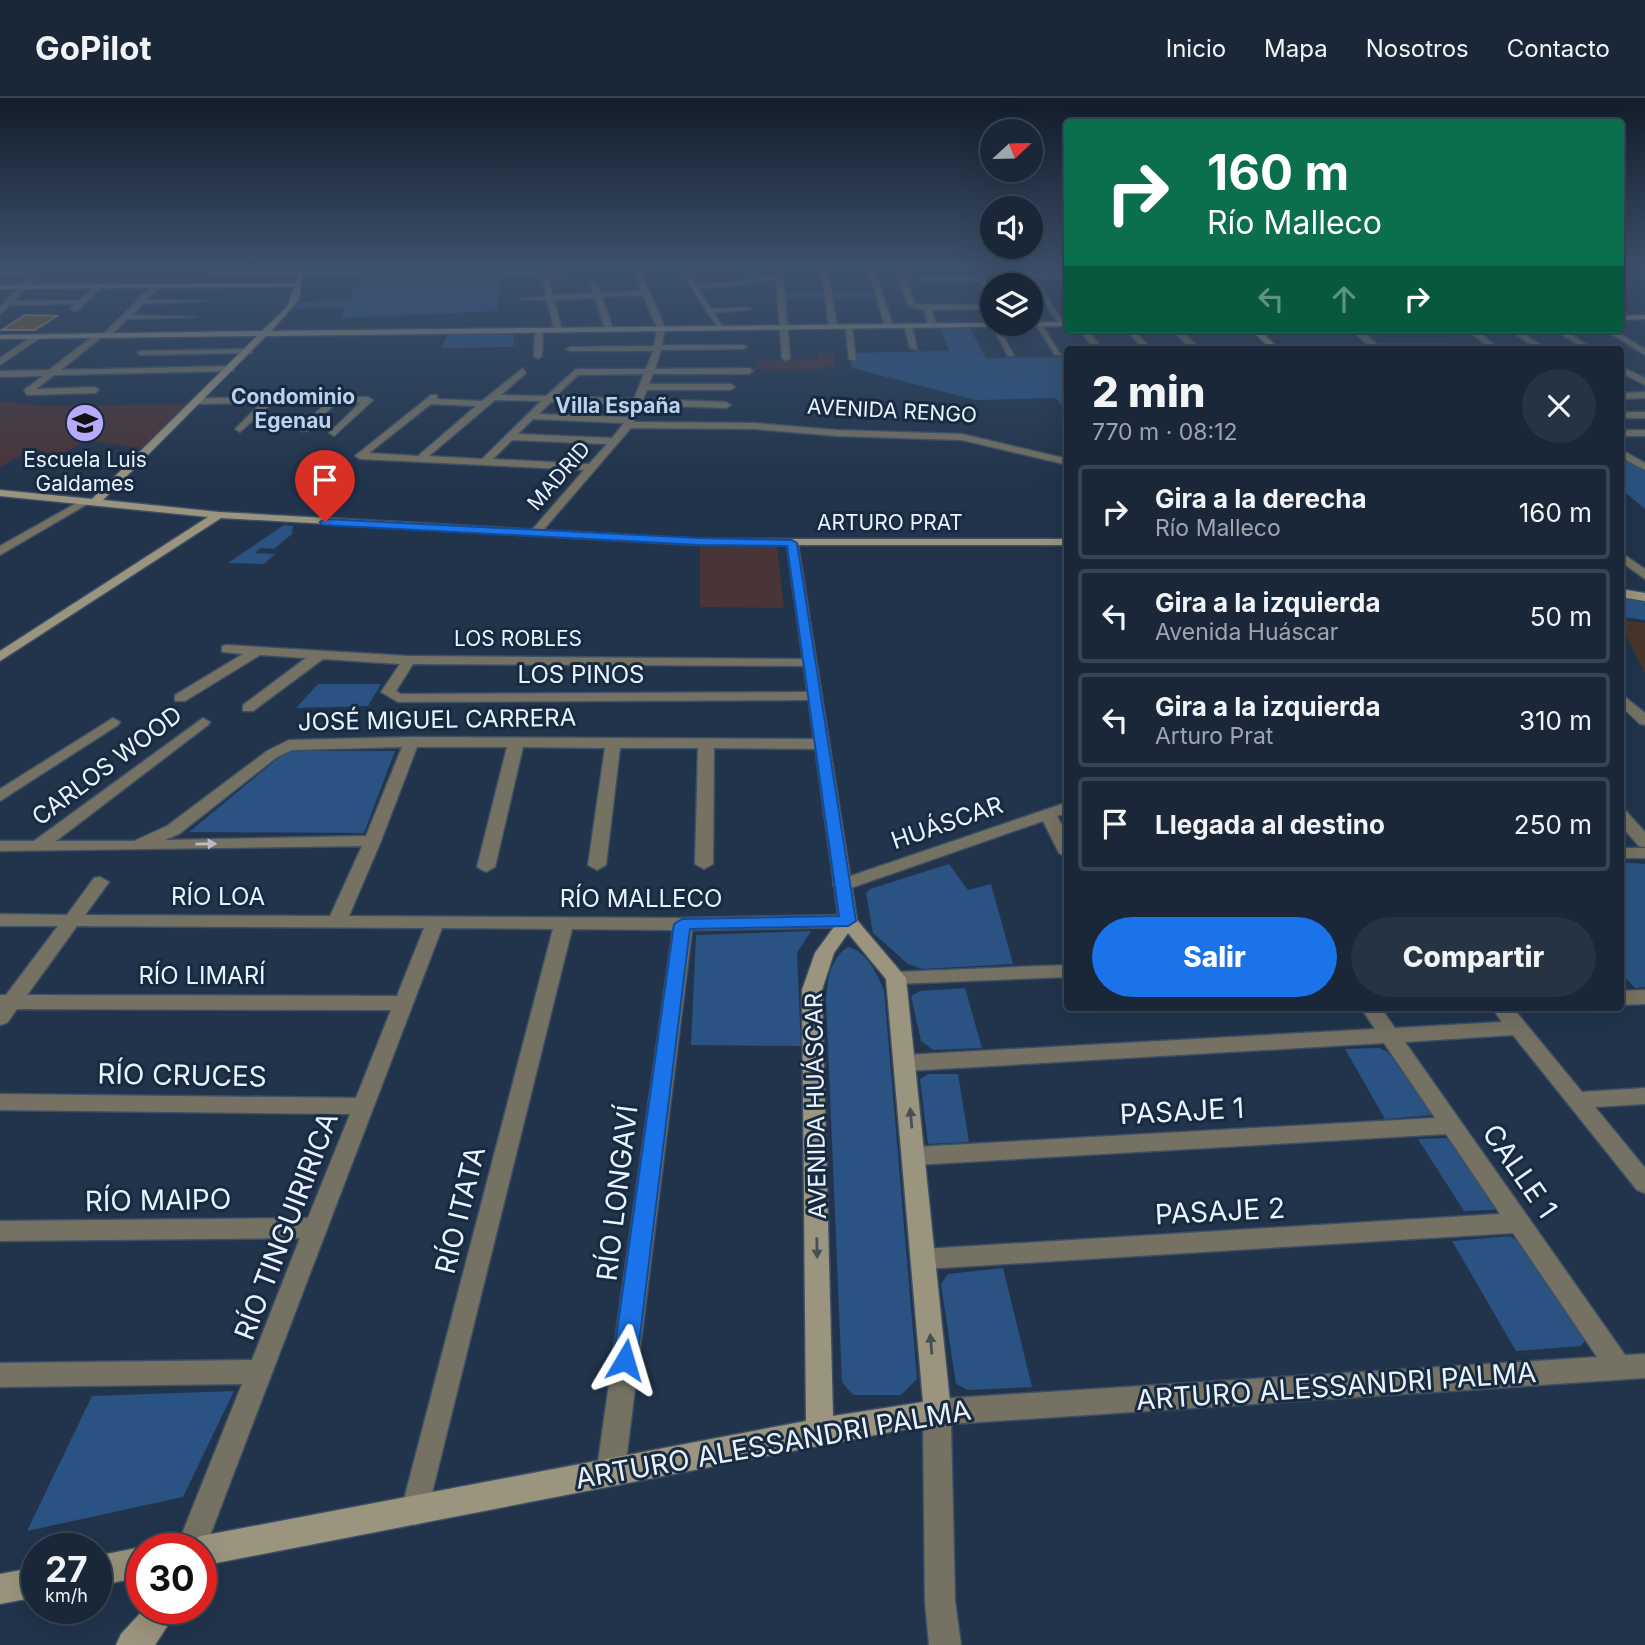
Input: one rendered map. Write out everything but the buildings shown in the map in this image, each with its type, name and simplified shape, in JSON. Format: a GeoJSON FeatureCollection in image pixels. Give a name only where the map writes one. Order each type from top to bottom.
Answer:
{"type":"FeatureCollection","features":[{"type":"Feature","properties":{"kind":"street"},"geometry":{"type":"LineString","coordinates":[[0,362],[34,339]]}},
{"type":"Feature","properties":{"kind":"street"},"geometry":{"type":"LineString","coordinates":[[95,390],[27,392],[98,339]]}},
{"type":"Feature","properties":{"kind":"street"},"geometry":{"type":"LineString","coordinates":[[118,371],[157,339]]}},
{"type":"Feature","properties":{"kind":"street"},"geometry":{"type":"LineString","coordinates":[[0,551],[90,502],[200,401],[261,339]]}},
{"type":"Feature","properties":{"kind":"street"},"geometry":{"type":"LineString","coordinates":[[538,356],[539,339]]}},
{"type":"Feature","properties":{"kind":"street","name":"MADRID"},"geometry":{"type":"LineString","coordinates":[[535,533],[629,423],[659,339]]}},
{"type":"Feature","properties":{"kind":"street"},"geometry":{"type":"LineString","coordinates":[[783,339],[786,358]]}},
{"type":"Feature","properties":{"kind":"street"},"geometry":{"type":"LineString","coordinates":[[850,339],[853,359]]}},
{"type":"Feature","properties":{"kind":"street"},"geometry":{"type":"LineString","coordinates":[[912,339],[914,348]]}},
{"type":"Feature","properties":{"kind":"street"},"geometry":{"type":"LineString","coordinates":[[1002,339],[1010,354]]}},
{"type":"Feature","properties":{"kind":"street"},"geometry":{"type":"LineString","coordinates":[[1048,339],[1058,353]]}},
{"type":"Feature","properties":{"kind":"street"},"geometry":{"type":"LineString","coordinates":[[1623,339],[1645,353]]}},
{"type":"Feature","properties":{"kind":"street"},"geometry":{"type":"LineString","coordinates":[[570,349],[743,347]]}},
{"type":"Feature","properties":{"kind":"street"},"geometry":{"type":"LineString","coordinates":[[141,353],[249,351]]}},
{"type":"Feature","properties":{"kind":"street"},"geometry":{"type":"LineString","coordinates":[[0,374],[231,369]]}},
{"type":"Feature","properties":{"kind":"street"},"geometry":{"type":"LineString","coordinates":[[1624,370],[1645,382]]}},
{"type":"Feature","properties":{"kind":"street"},"geometry":{"type":"LineString","coordinates":[[420,459],[523,371]]}},
{"type":"Feature","properties":{"kind":"street"},"geometry":{"type":"LineString","coordinates":[[484,462],[576,372],[749,371]]}},
{"type":"Feature","properties":{"kind":"street"},"geometry":{"type":"LineString","coordinates":[[644,387],[731,387]]}},
{"type":"Feature","properties":{"kind":"street"},"geometry":{"type":"LineString","coordinates":[[1624,396],[1645,395]]}},
{"type":"Feature","properties":{"kind":"street"},"geometry":{"type":"LineString","coordinates":[[593,467],[360,456],[431,399],[489,401],[547,398],[635,404],[726,405]]}},
{"type":"Feature","properties":{"kind":"street"},"geometry":{"type":"LineString","coordinates":[[200,401],[365,404]]}},
{"type":"Feature","properties":{"kind":"street"},"geometry":{"type":"LineString","coordinates":[[240,429],[269,401]]}},
{"type":"Feature","properties":{"kind":"street"},"geometry":{"type":"LineString","coordinates":[[298,401],[327,407],[365,404]]}},
{"type":"Feature","properties":{"kind":"street"},"geometry":{"type":"LineString","coordinates":[[334,433],[365,404]]}},
{"type":"Feature","properties":{"kind":"street"},"geometry":{"type":"LineString","coordinates":[[304,429],[327,407]]}},
{"type":"Feature","properties":{"kind":"street"},"geometry":{"type":"LineString","coordinates":[[1624,415],[1645,415]]}},
{"type":"Feature","properties":{"kind":"street","name":"AVENIDA RENGO"},"geometry":{"type":"LineString","coordinates":[[529,416],[629,423],[754,426],[810,432],[962,437],[1064,461]]}},
{"type":"Feature","properties":{"kind":"street","name":"AVENIDA RENGO"},"geometry":{"type":"LineString","coordinates":[[754,426],[772,422],[814,427],[964,431],[997,436],[1064,456]]}},
{"type":"Feature","properties":{"kind":"street"},"geometry":{"type":"LineString","coordinates":[[1624,433],[1645,433]]}},
{"type":"Feature","properties":{"kind":"street"},"geometry":{"type":"LineString","coordinates":[[509,437],[615,441]]}},
{"type":"Feature","properties":{"kind":"street"},"geometry":{"type":"LineString","coordinates":[[1624,454],[1645,455]]}},
{"type":"Feature","properties":{"kind":"street"},"geometry":{"type":"LineString","coordinates":[[1624,455],[1645,467]]}},
{"type":"Feature","properties":{"kind":"street","name":"ARTURO PRAT"},"geometry":{"type":"LineString","coordinates":[[0,493],[219,515],[535,533],[792,543],[1064,542]]}},
{"type":"Feature","properties":{"kind":"street"},"geometry":{"type":"LineString","coordinates":[[0,657],[219,515]]}},
{"type":"Feature","properties":{"kind":"street"},"geometry":{"type":"LineString","coordinates":[[792,543],[848,921],[896,978],[915,1156],[937,1412],[940,1601],[945,1645]]}},
{"type":"Feature","properties":{"kind":"street"},"geometry":{"type":"LineString","coordinates":[[1624,558],[1645,575]]}},
{"type":"Feature","properties":{"kind":"street"},"geometry":{"type":"LineString","coordinates":[[1624,594],[1645,597]]}},
{"type":"Feature","properties":{"kind":"street","name":"LOS ROBLES"},"geometry":{"type":"LineString","coordinates":[[227,649],[409,660],[810,663]]}},
{"type":"Feature","properties":{"kind":"street"},"geometry":{"type":"LineString","coordinates":[[180,698],[256,652]]}},
{"type":"Feature","properties":{"kind":"street"},"geometry":{"type":"LineString","coordinates":[[248,708],[319,656]]}},
{"type":"Feature","properties":{"kind":"street","name":"LOS PINOS"},"geometry":{"type":"LineString","coordinates":[[409,660],[388,692],[398,698],[814,696]]}},
{"type":"Feature","properties":{"kind":"street"},"geometry":{"type":"LineString","coordinates":[[1624,700],[1645,721]]}},
{"type":"Feature","properties":{"kind":"street"},"geometry":{"type":"LineString","coordinates":[[0,796],[113,722]]}},
{"type":"Feature","properties":{"kind":"street","name":"CARLOS WOOD"},"geometry":{"type":"LineString","coordinates":[[38,846],[203,722]]}},
{"type":"Feature","properties":{"kind":"street"},"geometry":{"type":"LineString","coordinates":[[337,922],[373,841],[411,742]]}},
{"type":"Feature","properties":{"kind":"street","name":"JOSÉ MIGUEL CARRERA"},"geometry":{"type":"LineString","coordinates":[[0,846],[137,846],[173,831],[272,754],[289,745],[411,742],[821,744]]}},
{"type":"Feature","properties":{"kind":"street"},"geometry":{"type":"LineString","coordinates":[[486,867],[516,743]]}},
{"type":"Feature","properties":{"kind":"street"},"geometry":{"type":"LineString","coordinates":[[597,865],[613,743]]}},
{"type":"Feature","properties":{"kind":"street"},"geometry":{"type":"LineString","coordinates":[[704,864],[706,744]]}},
{"type":"Feature","properties":{"kind":"street","name":"HUÁSCAR"},"geometry":{"type":"LineString","coordinates":[[842,885],[1064,808]]}},
{"type":"Feature","properties":{"kind":"street"},"geometry":{"type":"LineString","coordinates":[[1048,814],[1064,845]]}},
{"type":"Feature","properties":{"kind":"street"},"geometry":{"type":"LineString","coordinates":[[1624,818],[1645,842]]}},
{"type":"Feature","properties":{"kind":"street"},"geometry":{"type":"LineString","coordinates":[[137,846],[373,841]]}},
{"type":"Feature","properties":{"kind":"street"},"geometry":{"type":"LineString","coordinates":[[1624,853],[1645,853]]}},
{"type":"Feature","properties":{"kind":"street"},"geometry":{"type":"LineString","coordinates":[[4,1007],[100,882]]}},
{"type":"Feature","properties":{"kind":"street","name":"RÍO LOA"},"geometry":{"type":"LineString","coordinates":[[0,920],[435,923]]}},
{"type":"Feature","properties":{"kind":"street","name":"RÍO MALLECO"},"geometry":{"type":"LineString","coordinates":[[435,923],[682,924],[848,921]]}},
{"type":"Feature","properties":{"kind":"street","name":"AVENIDA HUÁSCAR"},"geometry":{"type":"LineString","coordinates":[[820,1431],[812,990],[821,958],[833,936],[848,921]]}},
{"type":"Feature","properties":{"kind":"street","name":"RÍO TINGUIRIRICA"},"geometry":{"type":"LineString","coordinates":[[197,1533],[435,923]]}},
{"type":"Feature","properties":{"kind":"street","name":"RÍO ITATA"},"geometry":{"type":"LineString","coordinates":[[415,1511],[564,923]]}},
{"type":"Feature","properties":{"kind":"street","name":"RÍO LONGAVÍ"},"geometry":{"type":"LineString","coordinates":[[611,1469],[682,924]]}},
{"type":"Feature","properties":{"kind":"street"},"geometry":{"type":"LineString","coordinates":[[896,978],[1064,971]]}},
{"type":"Feature","properties":{"kind":"street","name":"RÍO LIMARÍ"},"geometry":{"type":"LineString","coordinates":[[4,1007],[403,1003]]}},
{"type":"Feature","properties":{"kind":"street","name":"CALLE 1"},"geometry":{"type":"LineString","coordinates":[[1373,1011],[1520,1223],[1632,1367]]}},
{"type":"Feature","properties":{"kind":"street"},"geometry":{"type":"LineString","coordinates":[[1505,1011],[1645,1184]]}},
{"type":"Feature","properties":{"kind":"street"},"geometry":{"type":"LineString","coordinates":[[906,1063],[1519,1028]]}},
{"type":"Feature","properties":{"kind":"street"},"geometry":{"type":"LineString","coordinates":[[1577,1100],[1645,1096]]}},
{"type":"Feature","properties":{"kind":"street","name":"RÍO CRUCES"},"geometry":{"type":"LineString","coordinates":[[0,1102],[363,1106]]}},
{"type":"Feature","properties":{"kind":"street","name":"PASAJE 1"},"geometry":{"type":"LineString","coordinates":[[915,1156],[1452,1125]]}},
{"type":"Feature","properties":{"kind":"street","name":"PASAJE 2"},"geometry":{"type":"LineString","coordinates":[[924,1259],[1520,1223]]}},
{"type":"Feature","properties":{"kind":"street","name":"RÍO MAIPO"},"geometry":{"type":"LineString","coordinates":[[0,1231],[317,1228]]}},
{"type":"Feature","properties":{"kind":"street","name":"ARTURO ALESSANDRI PALMA"},"geometry":{"type":"LineString","coordinates":[[217,1547],[415,1511],[611,1469],[937,1412],[1632,1367]]}},
{"type":"Feature","properties":{"kind":"street"},"geometry":{"type":"LineString","coordinates":[[0,1375],[262,1372]]}},
{"type":"Feature","properties":{"kind":"street"},"geometry":{"type":"LineString","coordinates":[[0,1589],[21,1585]]}},
{"type":"Feature","properties":{"kind":"street"},"geometry":{"type":"LineString","coordinates":[[132,1645],[152,1624]]}},
{"type":"Feature","properties":{"kind":"shaded area"},"geometry":{"type":"Polygon","coordinates":[[[445,339],[514,339],[513,347],[441,348],[445,339]]]}},
{"type":"Feature","properties":{"kind":"shaded area"},"geometry":{"type":"Polygon","coordinates":[[[945,339],[976,339],[986,358],[1064,357],[1064,409],[1056,398],[976,400],[852,368],[848,353],[949,351],[945,339]]]}},
{"type":"Feature","properties":{"kind":"shaded area"},"geometry":{"type":"Polygon","coordinates":[[[818,353],[833,353],[834,365],[821,369],[755,369],[756,361],[819,360],[818,353]]]}},
{"type":"Feature","properties":{"kind":"shaded area","name":"Escuela Luis Galdames"},"geometry":{"type":"Polygon","coordinates":[[[0,401],[43,406],[189,404],[144,449],[86,440],[60,455],[32,449],[0,467],[0,401]]]}},
{"type":"Feature","properties":{"kind":"shaded area"},"geometry":{"type":"Polygon","coordinates":[[[1624,456],[1645,469],[1645,509],[1624,492],[1624,456]]]}},
{"type":"Feature","properties":{"kind":"shaded area"},"geometry":{"type":"Polygon","coordinates":[[[284,525],[293,526],[292,534],[274,549],[261,548],[255,553],[275,554],[264,564],[228,563],[284,525]]]}},
{"type":"Feature","properties":{"kind":"shaded area"},"geometry":{"type":"Polygon","coordinates":[[[700,547],[777,547],[784,608],[700,607],[700,547]]]}},
{"type":"Feature","properties":{"kind":"shaded area"},"geometry":{"type":"Polygon","coordinates":[[[1624,593],[1645,596],[1645,620],[1624,617],[1624,593]]]}},
{"type":"Feature","properties":{"kind":"shaded area"},"geometry":{"type":"Polygon","coordinates":[[[1624,620],[1645,623],[1645,672],[1624,632],[1624,620]]]}},
{"type":"Feature","properties":{"kind":"shaded area"},"geometry":{"type":"Polygon","coordinates":[[[318,684],[381,684],[368,706],[296,708],[318,684]]]}},
{"type":"Feature","properties":{"kind":"shaded area"},"geometry":{"type":"Polygon","coordinates":[[[287,751],[395,751],[364,833],[189,832],[287,751]]]}},
{"type":"Feature","properties":{"kind":"shaded area"},"geometry":{"type":"Polygon","coordinates":[[[1624,862],[1645,864],[1645,987],[1635,988],[1624,976],[1624,862]]]}},
{"type":"Feature","properties":{"kind":"shaded area"},"geometry":{"type":"Polygon","coordinates":[[[949,864],[968,890],[991,884],[1013,964],[923,969],[908,964],[873,933],[866,893],[870,889],[949,864]]]}},
{"type":"Feature","properties":{"kind":"shaded area"},"geometry":{"type":"Polygon","coordinates":[[[811,931],[797,953],[801,1046],[691,1045],[696,935],[811,931]]]}},
{"type":"Feature","properties":{"kind":"shaded area"},"geometry":{"type":"Polygon","coordinates":[[[848,947],[866,958],[884,990],[917,1379],[901,1395],[853,1395],[842,1382],[826,999],[834,963],[848,947]]]}},
{"type":"Feature","properties":{"kind":"shaded area"},"geometry":{"type":"Polygon","coordinates":[[[965,988],[982,1048],[933,1050],[921,1041],[911,996],[920,991],[965,988]]]}},
{"type":"Feature","properties":{"kind":"shaded area"},"geometry":{"type":"Polygon","coordinates":[[[1379,1048],[1388,1052],[1433,1115],[1385,1119],[1345,1049],[1379,1048]]]}},
{"type":"Feature","properties":{"kind":"shaded area"},"geometry":{"type":"Polygon","coordinates":[[[928,1074],[958,1074],[969,1142],[928,1144],[920,1079],[928,1074]]]}},
{"type":"Feature","properties":{"kind":"shaded area"},"geometry":{"type":"Polygon","coordinates":[[[1446,1138],[1452,1141],[1497,1206],[1494,1210],[1464,1211],[1418,1139],[1446,1138]]]}},
{"type":"Feature","properties":{"kind":"shaded area"},"geometry":{"type":"Polygon","coordinates":[[[1510,1236],[1523,1244],[1585,1341],[1580,1346],[1516,1351],[1452,1241],[1510,1236]]]}},
{"type":"Feature","properties":{"kind":"shaded area"},"geometry":{"type":"Polygon","coordinates":[[[1003,1268],[1032,1387],[968,1390],[956,1384],[941,1284],[948,1274],[1003,1268]]]}},
{"type":"Feature","properties":{"kind":"shaded area"},"geometry":{"type":"Polygon","coordinates":[[[234,1391],[183,1497],[27,1531],[92,1396],[234,1391]]]}},
{"type":"Feature","properties":{"kind":"place","name":"Escuela Luis Galdames"},"geometry":{"type":"Point","coordinates":[85,423]}},
{"type":"Feature","properties":{"kind":"district","name":"Villa España"},"geometry":{"type":"Point","coordinates":[618,406]}},
{"type":"Feature","properties":{"kind":"district","name":"Condominio Egenau"},"geometry":{"type":"Point","coordinates":[293,409]}},
{"type":"Feature","properties":{"kind":"route"},"geometry":{"type":"LineString","coordinates":[[325,522],[699,542],[792,543],[848,921],[682,924],[625,1360]]}}]}
